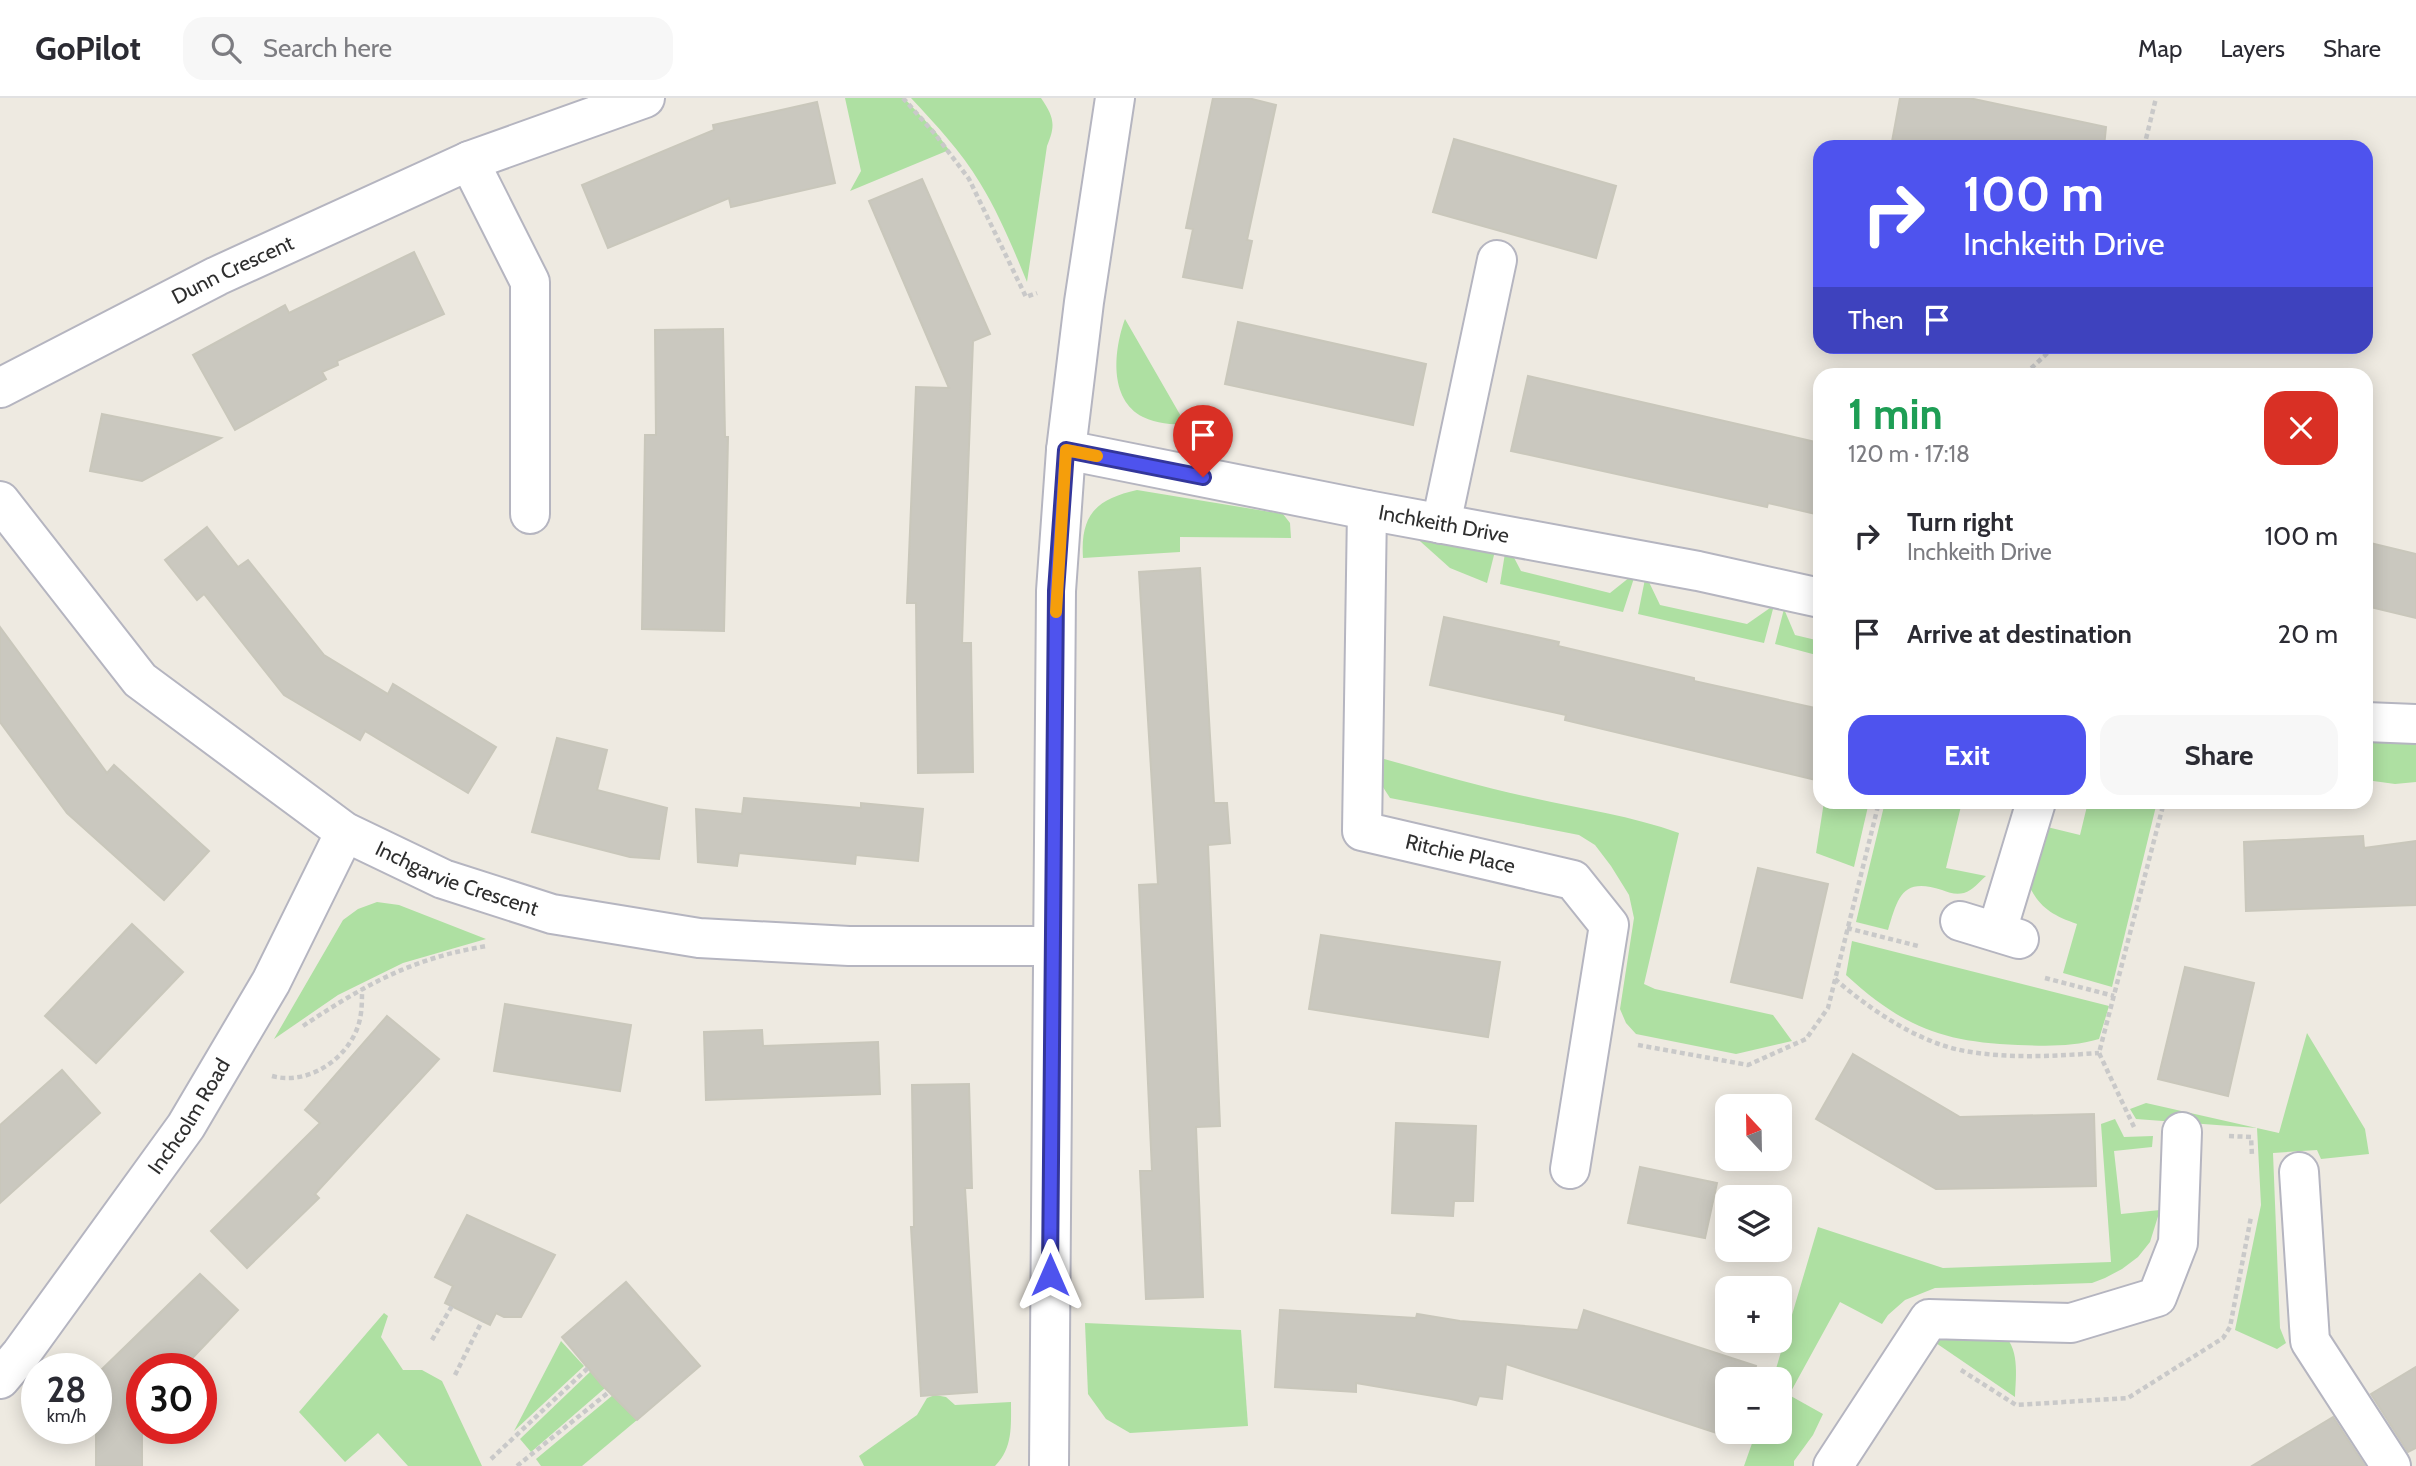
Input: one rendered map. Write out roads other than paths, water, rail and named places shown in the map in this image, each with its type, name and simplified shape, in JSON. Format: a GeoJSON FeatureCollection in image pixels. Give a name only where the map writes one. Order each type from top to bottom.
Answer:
{"type":"FeatureCollection","features":[{"type":"Feature","properties":{"kind":"street","name":"Dunn Crescent"},"geometry":{"type":"LineString","coordinates":[[0,388],[217,276],[469,161],[645,98]]}},
{"type":"Feature","properties":{"kind":"street"},"geometry":{"type":"LineString","coordinates":[[1049,1466],[1056,591],[1066,450],[1115,98]]}},
{"type":"Feature","properties":{"kind":"street"},"geometry":{"type":"LineString","coordinates":[[469,161],[530,282],[530,514]]}},
{"type":"Feature","properties":{"kind":"street"},"geometry":{"type":"LineString","coordinates":[[1441,524],[1497,260]]}},
{"type":"Feature","properties":{"kind":"street","name":"Inchkeith Drive"},"geometry":{"type":"LineString","coordinates":[[1066,450],[1367,510],[1698,571],[1813,596]]}},
{"type":"Feature","properties":{"kind":"street","name":"Inchgarvie Crescent"},"geometry":{"type":"LineString","coordinates":[[0,501],[139,680],[345,832],[443,879],[552,914],[699,937],[849,946],[1052,946]]}},
{"type":"Feature","properties":{"kind":"street","name":"Ritchie Place"},"geometry":{"type":"LineString","coordinates":[[1367,510],[1362,831],[1573,880],[1609,925],[1570,1169]]}},
{"type":"Feature","properties":{"kind":"street"},"geometry":{"type":"LineString","coordinates":[[2373,722],[2416,724]]}},
{"type":"Feature","properties":{"kind":"street"},"geometry":{"type":"LineString","coordinates":[[1960,920],[2008,935],[2035,809]]}},
{"type":"Feature","properties":{"kind":"street","name":"Inchcolm Road"},"geometry":{"type":"LineString","coordinates":[[0,1379],[21,1354],[186,1126],[271,982],[345,832]]}},
{"type":"Feature","properties":{"kind":"street"},"geometry":{"type":"LineString","coordinates":[[1833,1466],[1929,1319],[2071,1323],[2157,1297],[2178,1243],[2182,1132]]}},
{"type":"Feature","properties":{"kind":"street"},"geometry":{"type":"LineString","coordinates":[[2300,1172],[2310,1341],[2391,1466]]}}]}
